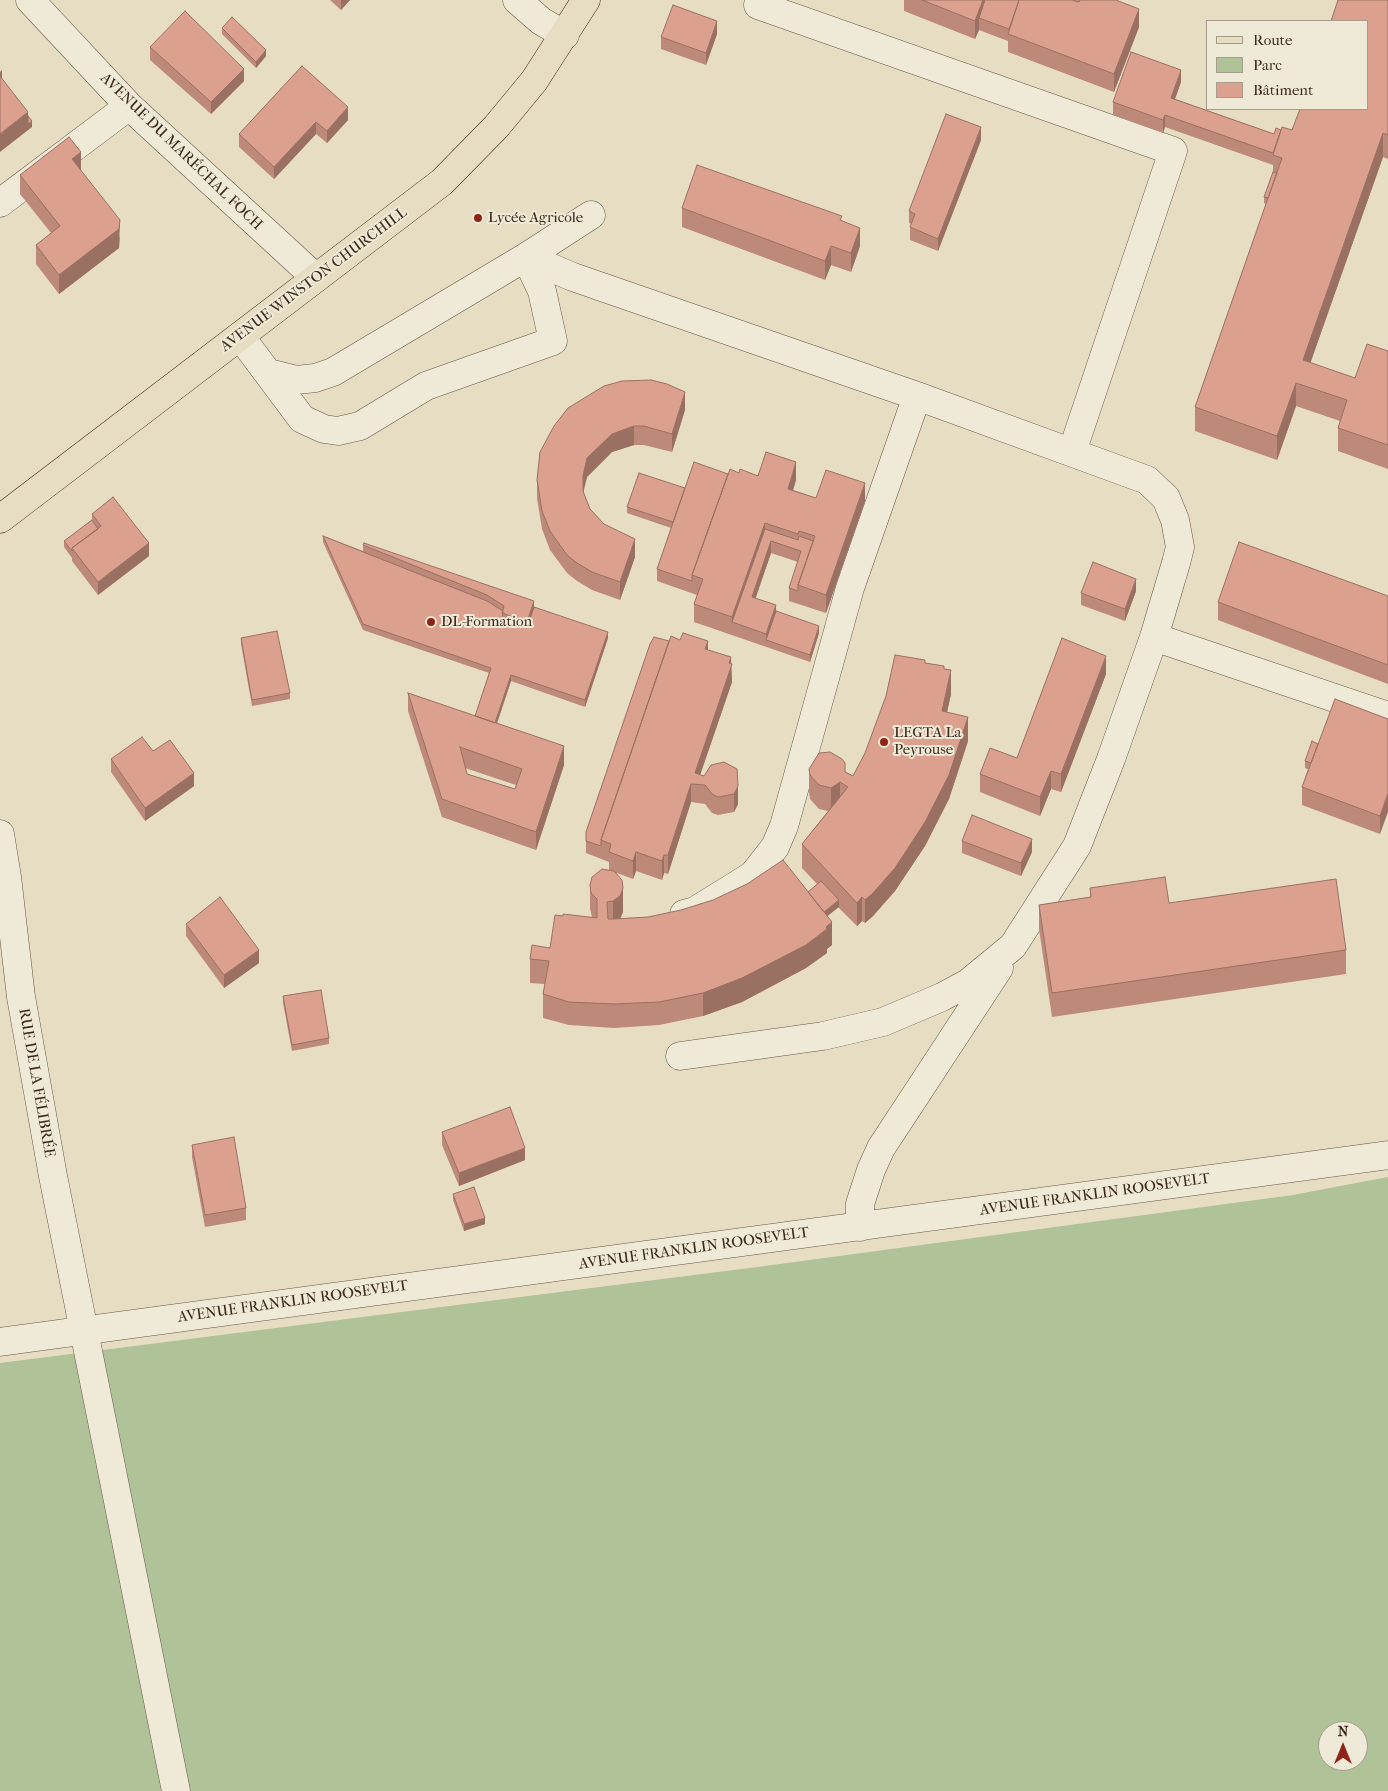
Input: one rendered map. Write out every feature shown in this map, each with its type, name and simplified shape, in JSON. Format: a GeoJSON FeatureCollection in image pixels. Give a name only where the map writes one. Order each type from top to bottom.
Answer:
{"type":"FeatureCollection","features":[{"type":"Feature","properties":{"kind":"main road","name":"AVENUE WINSTON CHURCHILL"},"geometry":{"type":"LineString","coordinates":[[0,519],[442,182],[496,127],[534,81],[565,36],[586,0]]}},
{"type":"Feature","properties":{"kind":"street","name":"AVENUE DU MARÉCHAL FOCH"},"geometry":{"type":"LineString","coordinates":[[30,0],[129,106],[316,278]]}},
{"type":"Feature","properties":{"kind":"street"},"geometry":{"type":"LineString","coordinates":[[517,0],[541,21],[565,36]]}},
{"type":"Feature","properties":{"kind":"street"},"geometry":{"type":"LineString","coordinates":[[758,5],[1173,151],[1072,452]]}},
{"type":"Feature","properties":{"kind":"street"},"geometry":{"type":"LineString","coordinates":[[0,202],[129,106]]}},
{"type":"Feature","properties":{"kind":"street"},"geometry":{"type":"LineString","coordinates":[[269,373],[297,380],[314,378],[333,372],[526,257],[592,215]]}},
{"type":"Feature","properties":{"kind":"street"},"geometry":{"type":"LineString","coordinates":[[240,336],[302,419],[324,429],[338,430],[360,426],[426,386],[553,340],[542,291],[526,257]]}},
{"type":"Feature","properties":{"kind":"street"},"geometry":{"type":"LineString","coordinates":[[526,257],[574,276],[917,396],[1147,480],[1166,498],[1175,520],[1180,547],[1154,637],[1111,759],[1077,846],[881,1148],[871,1170],[860,1204],[860,1227]]}},
{"type":"Feature","properties":{"kind":"street"},"geometry":{"type":"LineString","coordinates":[[660,919],[695,912],[737,886],[753,875],[775,847],[784,826],[850,588],[917,396]]}},
{"type":"Feature","properties":{"kind":"street"},"geometry":{"type":"LineString","coordinates":[[1154,637],[1388,716]]}},
{"type":"Feature","properties":{"kind":"street","name":"RUE DE LA FÉLIBRÉE"},"geometry":{"type":"LineString","coordinates":[[0,834],[8,876],[21,997],[53,1176],[176,1791]]}},
{"type":"Feature","properties":{"kind":"street"},"geometry":{"type":"LineString","coordinates":[[680,1056],[823,1036],[884,1022],[942,997],[968,983],[1013,946]]}},
{"type":"Feature","properties":{"kind":"street","name":"AVENUE FRANKLIN ROOSEVELT"},"geometry":{"type":"LineString","coordinates":[[0,1342],[1388,1155]]}},
{"type":"Feature","properties":{"kind":"green space"},"geometry":{"type":"Polygon","coordinates":[[[1388,1177],[1388,1791],[0,1791],[0,1363],[765,1266],[1293,1195],[1388,1177]]]}},
{"type":"Feature","properties":{"kind":"building"},"geometry":{"type":"Polygon","coordinates":[[[922,0],[983,0],[975,21],[922,0]]]}},
{"type":"Feature","properties":{"kind":"building"},"geometry":{"type":"Polygon","coordinates":[[[985,0],[1019,0],[1009,29],[979,18],[985,0]]]}},
{"type":"Feature","properties":{"kind":"building"},"geometry":{"type":"Polygon","coordinates":[[[1019,0],[1072,0],[1079,2],[1080,0],[1116,0],[1139,9],[1114,74],[1008,34],[1019,0]]]}},
{"type":"Feature","properties":{"kind":"building"},"geometry":{"type":"Polygon","coordinates":[[[1338,0],[1388,0],[1388,135],[1383,133],[1303,360],[1355,378],[1367,344],[1388,351],[1388,445],[1338,428],[1347,400],[1296,383],[1277,436],[1195,407],[1282,158],[1273,155],[1282,127],[1292,130],[1300,110],[1368,110],[1368,20],[1331,20],[1338,0]]]}},
{"type":"Feature","properties":{"kind":"building"},"geometry":{"type":"Polygon","coordinates":[[[673,5],[717,21],[706,53],[661,37],[673,5]]]}},
{"type":"Feature","properties":{"kind":"building"},"geometry":{"type":"Polygon","coordinates":[[[185,11],[244,69],[211,102],[150,47],[185,11]]]}},
{"type":"Feature","properties":{"kind":"building"},"geometry":{"type":"Polygon","coordinates":[[[232,17],[266,50],[256,62],[222,28],[232,17]]]}},
{"type":"Feature","properties":{"kind":"building"},"geometry":{"type":"Polygon","coordinates":[[[1131,52],[1181,70],[1171,98],[1274,134],[1276,128],[1281,130],[1273,153],[1165,115],[1163,120],[1113,102],[1131,52]]]}},
{"type":"Feature","properties":{"kind":"building"},"geometry":{"type":"Polygon","coordinates":[[[302,66],[348,107],[327,131],[316,122],[274,167],[239,134],[302,66]]]}},
{"type":"Feature","properties":{"kind":"building"},"geometry":{"type":"Polygon","coordinates":[[[0,76],[28,112],[0,134],[0,76]]]}},
{"type":"Feature","properties":{"kind":"building"},"geometry":{"type":"Polygon","coordinates":[[[946,114],[981,127],[938,239],[910,227],[915,214],[909,211],[946,114]]]}},
{"type":"Feature","properties":{"kind":"building"},"geometry":{"type":"Polygon","coordinates":[[[28,116],[32,121],[28,124],[28,116]]]}},
{"type":"Feature","properties":{"kind":"building"},"geometry":{"type":"Polygon","coordinates":[[[69,137],[81,152],[72,159],[120,220],[119,229],[59,275],[36,245],[60,226],[20,175],[69,137]]]}},
{"type":"Feature","properties":{"kind":"building"},"geometry":{"type":"Polygon","coordinates":[[[697,165],[842,216],[840,220],[860,228],[851,253],[831,246],[825,261],[682,208],[697,165]]]}},
{"type":"Feature","properties":{"kind":"building"},"geometry":{"type":"Polygon","coordinates":[[[1273,172],[1277,173],[1268,198],[1264,197],[1273,172]]]}},
{"type":"Feature","properties":{"kind":"building"},"geometry":{"type":"Polygon","coordinates":[[[651,380],[667,384],[685,392],[672,434],[644,426],[634,426],[612,434],[587,458],[583,476],[583,491],[590,509],[604,524],[635,539],[620,582],[592,572],[577,563],[567,555],[550,531],[542,511],[537,480],[540,452],[554,426],[568,408],[604,386],[622,381],[651,380]]]}},
{"type":"Feature","properties":{"kind":"building"},"geometry":{"type":"Polygon","coordinates":[[[766,452],[796,462],[788,489],[816,498],[826,470],[865,483],[826,595],[798,585],[815,536],[799,531],[798,534],[765,523],[732,617],[694,604],[703,579],[692,575],[730,469],[739,473],[740,469],[758,476],[766,452]]]}},
{"type":"Feature","properties":{"kind":"building"},"geometry":{"type":"Polygon","coordinates":[[[694,462],[728,474],[692,575],[692,581],[657,569],[694,462]]]}},
{"type":"Feature","properties":{"kind":"building"},"geometry":{"type":"Polygon","coordinates":[[[639,473],[685,488],[673,522],[627,507],[639,473]]]}},
{"type":"Feature","properties":{"kind":"building"},"geometry":{"type":"Polygon","coordinates":[[[113,497],[149,543],[98,582],[72,548],[101,526],[92,514],[113,497]]]}},
{"type":"Feature","properties":{"kind":"building"},"geometry":{"type":"Polygon","coordinates":[[[92,520],[98,529],[72,548],[72,551],[64,541],[92,520]]]}},
{"type":"Feature","properties":{"kind":"building"},"geometry":{"type":"Polygon","coordinates":[[[765,529],[798,540],[799,536],[813,541],[798,585],[798,591],[789,588],[801,551],[771,541],[752,597],[776,605],[766,634],[732,622],[765,529]]]}},
{"type":"Feature","properties":{"kind":"building","name":"DL-Formation"},"geometry":{"type":"Polygon","coordinates":[[[323,536],[487,601],[503,611],[502,620],[527,628],[534,607],[608,632],[585,700],[511,675],[495,723],[475,716],[491,668],[363,624],[323,536]]]}},
{"type":"Feature","properties":{"kind":"building"},"geometry":{"type":"Polygon","coordinates":[[[1239,542],[1388,596],[1388,665],[1218,602],[1239,542]]]}},
{"type":"Feature","properties":{"kind":"building"},"geometry":{"type":"Polygon","coordinates":[[[364,543],[534,601],[527,622],[502,613],[504,606],[487,595],[363,545],[364,543]]]}},
{"type":"Feature","properties":{"kind":"building"},"geometry":{"type":"Polygon","coordinates":[[[1093,562],[1136,579],[1125,609],[1081,593],[1093,562]]]}},
{"type":"Feature","properties":{"kind":"building"},"geometry":{"type":"Polygon","coordinates":[[[776,611],[819,626],[810,655],[766,640],[776,611]]]}},
{"type":"Feature","properties":{"kind":"building"},"geometry":{"type":"Polygon","coordinates":[[[277,631],[290,693],[252,700],[241,638],[277,631]]]}},
{"type":"Feature","properties":{"kind":"building"},"geometry":{"type":"Polygon","coordinates":[[[683,633],[708,641],[705,649],[731,657],[729,663],[732,664],[695,773],[704,776],[711,765],[724,762],[737,769],[738,786],[734,794],[718,797],[712,794],[705,785],[691,784],[668,855],[664,855],[662,861],[636,852],[633,861],[609,852],[611,844],[601,840],[671,636],[680,640],[683,633]]]}},
{"type":"Feature","properties":{"kind":"building"},"geometry":{"type":"Polygon","coordinates":[[[654,637],[669,641],[601,840],[601,846],[586,841],[586,832],[654,637]]]}},
{"type":"Feature","properties":{"kind":"building"},"geometry":{"type":"Polygon","coordinates":[[[1062,638],[1106,656],[1061,774],[1051,771],[1040,797],[980,774],[990,748],[1017,758],[1062,638]]]}},
{"type":"Feature","properties":{"kind":"building"},"geometry":{"type":"Polygon","coordinates":[[[895,655],[925,660],[925,663],[944,666],[944,669],[951,670],[942,711],[968,717],[949,775],[925,822],[895,868],[873,893],[865,900],[862,897],[857,903],[802,844],[848,787],[840,782],[831,788],[819,785],[810,775],[809,769],[819,753],[830,752],[842,759],[845,763],[845,772],[853,776],[865,753],[886,696],[895,655]]]}},
{"type":"Feature","properties":{"kind":"building"},"geometry":{"type":"Polygon","coordinates":[[[408,693],[564,746],[536,832],[442,799],[408,693]],[[460,747],[467,774],[515,789],[522,769],[460,747]]]}},
{"type":"Feature","properties":{"kind":"building"},"geometry":{"type":"Polygon","coordinates":[[[1335,699],[1388,719],[1388,793],[1380,816],[1302,787],[1335,699]]]}},
{"type":"Feature","properties":{"kind":"building"},"geometry":{"type":"Polygon","coordinates":[[[142,737],[153,751],[170,740],[194,773],[145,808],[111,759],[142,737]]]}},
{"type":"Feature","properties":{"kind":"building"},"geometry":{"type":"Polygon","coordinates":[[[1312,741],[1318,744],[1311,763],[1305,761],[1312,741]]]}},
{"type":"Feature","properties":{"kind":"building"},"geometry":{"type":"Polygon","coordinates":[[[972,815],[1032,839],[1021,863],[962,841],[972,815]]]}},
{"type":"Feature","properties":{"kind":"building"},"geometry":{"type":"Polygon","coordinates":[[[783,860],[832,922],[826,927],[827,929],[806,945],[742,978],[703,993],[659,1002],[614,1004],[569,1002],[543,994],[549,961],[530,959],[532,945],[550,948],[555,915],[563,916],[563,914],[597,918],[597,899],[591,893],[590,885],[592,877],[602,869],[614,871],[622,880],[623,888],[620,896],[613,901],[607,902],[608,919],[614,919],[648,917],[681,910],[713,900],[747,884],[783,860]]]}},
{"type":"Feature","properties":{"kind":"building"},"geometry":{"type":"Polygon","coordinates":[[[1165,877],[1169,903],[1336,879],[1346,950],[1052,993],[1039,905],[1091,897],[1090,888],[1165,877]]]}},
{"type":"Feature","properties":{"kind":"building"},"geometry":{"type":"Polygon","coordinates":[[[821,881],[839,900],[824,912],[808,892],[821,881]]]}},
{"type":"Feature","properties":{"kind":"building"},"geometry":{"type":"Polygon","coordinates":[[[220,897],[259,950],[224,975],[186,924],[220,897]]]}},
{"type":"Feature","properties":{"kind":"building"},"geometry":{"type":"Polygon","coordinates":[[[321,990],[329,1038],[292,1045],[283,996],[321,990]]]}},
{"type":"Feature","properties":{"kind":"building"},"geometry":{"type":"Polygon","coordinates":[[[510,1107],[525,1148],[459,1173],[442,1132],[510,1107]]]}},
{"type":"Feature","properties":{"kind":"building"},"geometry":{"type":"Polygon","coordinates":[[[234,1137],[246,1208],[205,1215],[192,1145],[234,1137]]]}},
{"type":"Feature","properties":{"kind":"building"},"geometry":{"type":"Polygon","coordinates":[[[474,1187],[485,1218],[464,1224],[453,1194],[474,1187]]]}},
{"type":"Feature","properties":{"kind":"place","name":"Lycée Agricole"},"geometry":{"type":"Point","coordinates":[478,218]}},
{"type":"Feature","properties":{"kind":"place","name":"DL-Formation"},"geometry":{"type":"Point","coordinates":[431,622]}},
{"type":"Feature","properties":{"kind":"place","name":"LEGTA La Peyrouse"},"geometry":{"type":"Point","coordinates":[884,742]}}]}
